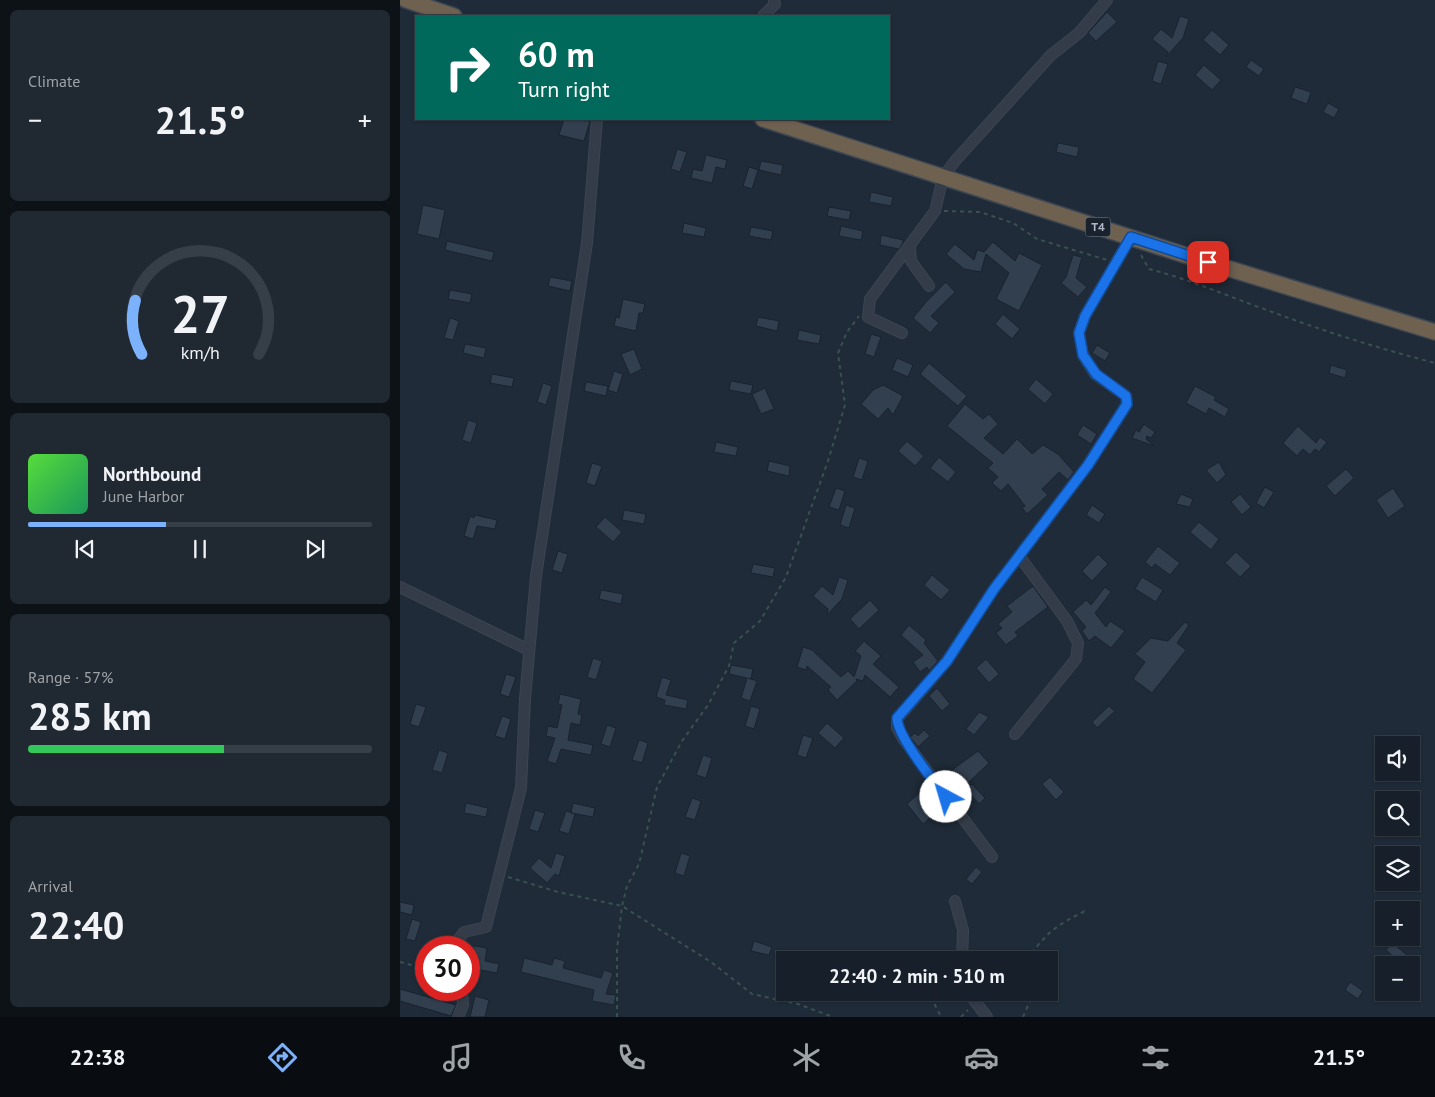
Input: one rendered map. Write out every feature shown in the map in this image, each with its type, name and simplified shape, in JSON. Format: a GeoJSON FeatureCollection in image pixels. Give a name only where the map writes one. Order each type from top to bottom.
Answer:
{"type":"FeatureCollection","features":[{"type":"Feature","properties":{"kind":"highway"},"geometry":{"type":"LineString","coordinates":[[406,0],[451,15]]}},
{"type":"Feature","properties":{"kind":"highway","name":"T4"},"geometry":{"type":"LineString","coordinates":[[766,120],[1435,332]]}},
{"type":"Feature","properties":{"kind":"street"},"geometry":{"type":"LineString","coordinates":[[764,15],[775,4],[774,0]]}},
{"type":"Feature","properties":{"kind":"street"},"geometry":{"type":"LineString","coordinates":[[902,333],[868,317],[870,299],[935,211],[943,177],[972,140],[1051,55],[1079,33],[1107,0]]}},
{"type":"Feature","properties":{"kind":"street"},"geometry":{"type":"LineString","coordinates":[[461,936],[464,932],[486,927],[501,875],[521,788],[529,650],[541,530],[566,387],[587,243],[597,120]]}},
{"type":"Feature","properties":{"kind":"street"},"geometry":{"type":"LineString","coordinates":[[992,857],[904,740],[897,728],[897,718],[947,661],[994,589],[1088,465],[1127,404],[1126,396],[1096,374],[1083,355],[1079,333],[1085,316],[1131,237]]}},
{"type":"Feature","properties":{"kind":"street"},"geometry":{"type":"LineString","coordinates":[[910,247],[911,261],[928,286]]}},
{"type":"Feature","properties":{"kind":"street"},"geometry":{"type":"LineString","coordinates":[[1015,734],[1076,659],[1078,643],[1056,604],[1020,557]]}},
{"type":"Feature","properties":{"kind":"street"},"geometry":{"type":"LineString","coordinates":[[400,587],[529,650]]}},
{"type":"Feature","properties":{"kind":"street"},"geometry":{"type":"LineString","coordinates":[[955,901],[963,930],[962,951]]}},
{"type":"Feature","properties":{"kind":"street"},"geometry":{"type":"LineString","coordinates":[[458,1017],[462,1001]]}},
{"type":"Feature","properties":{"kind":"street"},"geometry":{"type":"LineString","coordinates":[[975,1001],[987,1017]]}},
{"type":"Feature","properties":{"kind":"path"},"geometry":{"type":"LineString","coordinates":[[935,211],[980,212],[1013,223],[1037,239],[1116,263]]}},
{"type":"Feature","properties":{"kind":"path"},"geometry":{"type":"LineString","coordinates":[[1131,237],[1148,269],[1186,278],[1264,310],[1391,351],[1435,363]]}},
{"type":"Feature","properties":{"kind":"path"},"geometry":{"type":"LineString","coordinates":[[617,1017],[617,949],[622,906],[627,886],[639,864],[658,787],[682,742],[708,705],[729,666],[734,644],[760,621],[786,576],[828,461],[845,405],[838,353],[847,332],[870,299]]}},
{"type":"Feature","properties":{"kind":"path"},"geometry":{"type":"LineString","coordinates":[[501,875],[558,892],[622,906],[711,962],[752,994],[798,1004],[833,1017]]}},
{"type":"Feature","properties":{"kind":"path"},"geometry":{"type":"LineString","coordinates":[[1034,951],[1054,927],[1085,911]]}},
{"type":"Feature","properties":{"kind":"path"},"geometry":{"type":"LineString","coordinates":[[400,962],[415,966]]}},
{"type":"Feature","properties":{"kind":"path"},"geometry":{"type":"LineString","coordinates":[[932,1001],[941,1017]]}},
{"type":"Feature","properties":{"kind":"path"},"geometry":{"type":"LineString","coordinates":[[1023,1017],[1030,1001]]}},
{"type":"Feature","properties":{"kind":"building"},"geometry":{"type":"Polygon","coordinates":[[[1107,12],[1117,22],[1096,41],[1088,33],[1107,12]]]}},
{"type":"Feature","properties":{"kind":"building"},"geometry":{"type":"Polygon","coordinates":[[[1180,16],[1189,19],[1183,38],[1166,57],[1168,52],[1152,39],[1161,29],[1172,38],[1180,16]]]}},
{"type":"Feature","properties":{"kind":"building"},"geometry":{"type":"Polygon","coordinates":[[[1212,30],[1229,45],[1220,55],[1203,40],[1212,30]]]}},
{"type":"Feature","properties":{"kind":"building"},"geometry":{"type":"Polygon","coordinates":[[[1251,60],[1264,69],[1259,76],[1246,67],[1251,60]]]}},
{"type":"Feature","properties":{"kind":"building"},"geometry":{"type":"Polygon","coordinates":[[[1158,61],[1168,64],[1161,84],[1152,81],[1158,61]]]}},
{"type":"Feature","properties":{"kind":"building"},"geometry":{"type":"Polygon","coordinates":[[[1204,65],[1221,80],[1212,90],[1195,75],[1204,65]]]}},
{"type":"Feature","properties":{"kind":"building"},"geometry":{"type":"Polygon","coordinates":[[[1295,87],[1311,92],[1307,104],[1291,98],[1295,87]]]}},
{"type":"Feature","properties":{"kind":"building"},"geometry":{"type":"Polygon","coordinates":[[[1328,103],[1339,109],[1334,118],[1323,112],[1328,103]]]}},
{"type":"Feature","properties":{"kind":"building"},"geometry":{"type":"Polygon","coordinates":[[[564,120],[590,121],[584,141],[559,135],[564,120]]]}},
{"type":"Feature","properties":{"kind":"building"},"geometry":{"type":"Polygon","coordinates":[[[1058,143],[1079,147],[1077,157],[1056,152],[1058,143]]]}},
{"type":"Feature","properties":{"kind":"building"},"geometry":{"type":"Polygon","coordinates":[[[677,149],[687,152],[680,172],[671,169],[677,149]]]}},
{"type":"Feature","properties":{"kind":"building"},"geometry":{"type":"Polygon","coordinates":[[[706,155],[727,160],[725,169],[716,167],[712,183],[691,178],[693,169],[702,171],[706,155]]]}},
{"type":"Feature","properties":{"kind":"building"},"geometry":{"type":"Polygon","coordinates":[[[761,161],[783,165],[781,175],[759,170],[761,161]]]}},
{"type":"Feature","properties":{"kind":"building"},"geometry":{"type":"Polygon","coordinates":[[[749,167],[758,170],[752,189],[743,186],[749,167]]]}},
{"type":"Feature","properties":{"kind":"building"},"geometry":{"type":"Polygon","coordinates":[[[871,192],[893,197],[891,206],[869,202],[871,192]]]}},
{"type":"Feature","properties":{"kind":"building"},"geometry":{"type":"Polygon","coordinates":[[[423,205],[445,210],[439,239],[417,234],[423,205]]]}},
{"type":"Feature","properties":{"kind":"building"},"geometry":{"type":"Polygon","coordinates":[[[829,207],[851,211],[849,220],[827,216],[829,207]]]}},
{"type":"Feature","properties":{"kind":"building"},"geometry":{"type":"Polygon","coordinates":[[[684,223],[706,228],[704,237],[682,233],[684,223]]]}},
{"type":"Feature","properties":{"kind":"building"},"geometry":{"type":"Polygon","coordinates":[[[841,226],[863,231],[861,240],[839,236],[841,226]]]}},
{"type":"Feature","properties":{"kind":"building"},"geometry":{"type":"Polygon","coordinates":[[[751,227],[773,231],[771,240],[749,236],[751,227]]]}},
{"type":"Feature","properties":{"kind":"building"},"geometry":{"type":"Polygon","coordinates":[[[881,235],[903,240],[903,243],[899,249],[880,245],[881,235]]]}},
{"type":"Feature","properties":{"kind":"building"},"geometry":{"type":"Polygon","coordinates":[[[447,241],[494,252],[492,261],[445,250],[447,241]]]}},
{"type":"Feature","properties":{"kind":"building"},"geometry":{"type":"Polygon","coordinates":[[[993,242],[1015,261],[1019,253],[1042,265],[1019,311],[996,299],[1009,273],[986,254],[981,272],[964,269],[946,254],[955,244],[974,260],[977,250],[984,252],[993,242]]]}},
{"type":"Feature","properties":{"kind":"building"},"geometry":{"type":"Polygon","coordinates":[[[1073,255],[1082,257],[1076,278],[1087,287],[1078,297],[1061,283],[1066,277],[1073,255]]]}},
{"type":"Feature","properties":{"kind":"building"},"geometry":{"type":"Polygon","coordinates":[[[550,277],[572,281],[570,291],[548,286],[550,277]]]}},
{"type":"Feature","properties":{"kind":"building"},"geometry":{"type":"Polygon","coordinates":[[[946,282],[955,292],[931,316],[939,323],[930,333],[913,318],[946,282]]]}},
{"type":"Feature","properties":{"kind":"building"},"geometry":{"type":"Polygon","coordinates":[[[450,290],[472,294],[470,303],[448,299],[450,290]]]}},
{"type":"Feature","properties":{"kind":"building"},"geometry":{"type":"Polygon","coordinates":[[[623,299],[645,304],[643,313],[639,313],[636,331],[614,326],[616,317],[619,318],[623,299]]]}},
{"type":"Feature","properties":{"kind":"building"},"geometry":{"type":"Polygon","coordinates":[[[1003,314],[1020,329],[1012,339],[995,324],[1003,314]]]}},
{"type":"Feature","properties":{"kind":"building"},"geometry":{"type":"Polygon","coordinates":[[[758,317],[779,321],[777,331],[756,326],[758,317]]]}},
{"type":"Feature","properties":{"kind":"building"},"geometry":{"type":"Polygon","coordinates":[[[450,318],[459,321],[453,340],[444,338],[450,318]]]}},
{"type":"Feature","properties":{"kind":"building"},"geometry":{"type":"Polygon","coordinates":[[[799,330],[821,335],[819,344],[797,340],[799,330]]]}},
{"type":"Feature","properties":{"kind":"building"},"geometry":{"type":"Polygon","coordinates":[[[871,334],[881,337],[874,357],[865,354],[871,334]]]}},
{"type":"Feature","properties":{"kind":"building"},"geometry":{"type":"Polygon","coordinates":[[[465,344],[486,348],[484,358],[463,353],[465,344]]]}},
{"type":"Feature","properties":{"kind":"building"},"geometry":{"type":"Polygon","coordinates":[[[1097,345],[1110,353],[1105,361],[1092,353],[1097,345]]]}},
{"type":"Feature","properties":{"kind":"building"},"geometry":{"type":"Polygon","coordinates":[[[634,349],[642,369],[630,375],[621,354],[634,349]]]}},
{"type":"Feature","properties":{"kind":"building"},"geometry":{"type":"Polygon","coordinates":[[[897,358],[913,365],[908,377],[892,370],[897,358]]]}},
{"type":"Feature","properties":{"kind":"building"},"geometry":{"type":"Polygon","coordinates":[[[929,363],[967,396],[958,406],[920,374],[929,363]]]}},
{"type":"Feature","properties":{"kind":"building"},"geometry":{"type":"Polygon","coordinates":[[[1331,365],[1347,370],[1345,378],[1329,373],[1331,365]]]}},
{"type":"Feature","properties":{"kind":"building"},"geometry":{"type":"Polygon","coordinates":[[[614,371],[623,374],[617,393],[608,390],[614,371]]]}},
{"type":"Feature","properties":{"kind":"building"},"geometry":{"type":"Polygon","coordinates":[[[492,374],[514,378],[512,387],[490,383],[492,374]]]}},
{"type":"Feature","properties":{"kind":"building"},"geometry":{"type":"Polygon","coordinates":[[[1036,379],[1053,394],[1045,404],[1028,389],[1036,379]]]}},
{"type":"Feature","properties":{"kind":"building"},"geometry":{"type":"Polygon","coordinates":[[[731,381],[753,385],[751,394],[729,390],[731,381]]]}},
{"type":"Feature","properties":{"kind":"building"},"geometry":{"type":"Polygon","coordinates":[[[586,382],[608,386],[606,396],[584,391],[586,382]]]}},
{"type":"Feature","properties":{"kind":"building"},"geometry":{"type":"Polygon","coordinates":[[[543,383],[552,386],[546,405],[537,402],[543,383]]]}},
{"type":"Feature","properties":{"kind":"building"},"geometry":{"type":"Polygon","coordinates":[[[883,385],[903,396],[893,415],[888,408],[878,419],[861,404],[873,390],[883,385]]]}},
{"type":"Feature","properties":{"kind":"building"},"geometry":{"type":"Polygon","coordinates":[[[1195,386],[1216,397],[1214,400],[1229,409],[1225,417],[1209,408],[1206,414],[1186,403],[1195,386]]]}},
{"type":"Feature","properties":{"kind":"building"},"geometry":{"type":"Polygon","coordinates":[[[765,388],[774,409],[761,414],[752,394],[765,388]]]}},
{"type":"Feature","properties":{"kind":"building"},"geometry":{"type":"Polygon","coordinates":[[[965,404],[983,419],[989,414],[998,424],[984,438],[1003,454],[1017,439],[1032,454],[1043,445],[1058,454],[1074,472],[1068,480],[1059,472],[1042,489],[1048,495],[1027,514],[1022,508],[1025,506],[1008,484],[1001,491],[992,483],[998,477],[988,468],[993,463],[947,426],[965,404]]]}},
{"type":"Feature","properties":{"kind":"building"},"geometry":{"type":"Polygon","coordinates":[[[468,420],[477,423],[471,443],[462,440],[468,420]]]}},
{"type":"Feature","properties":{"kind":"building"},"geometry":{"type":"Polygon","coordinates":[[[1144,424],[1155,432],[1151,438],[1147,436],[1146,439],[1154,446],[1132,438],[1136,430],[1139,432],[1144,424]]]}},
{"type":"Feature","properties":{"kind":"building"},"geometry":{"type":"Polygon","coordinates":[[[1083,425],[1097,434],[1091,444],[1077,435],[1083,425]]]}},
{"type":"Feature","properties":{"kind":"building"},"geometry":{"type":"Polygon","coordinates":[[[1298,426],[1316,443],[1320,437],[1327,442],[1319,452],[1315,449],[1310,455],[1303,449],[1297,456],[1283,443],[1298,426]]]}},
{"type":"Feature","properties":{"kind":"building"},"geometry":{"type":"Polygon","coordinates":[[[907,441],[924,456],[915,466],[898,451],[907,441]]]}},
{"type":"Feature","properties":{"kind":"building"},"geometry":{"type":"Polygon","coordinates":[[[716,442],[738,447],[736,456],[714,452],[716,442]]]}},
{"type":"Feature","properties":{"kind":"building"},"geometry":{"type":"Polygon","coordinates":[[[939,457],[956,472],[948,482],[930,468],[939,457]]]}},
{"type":"Feature","properties":{"kind":"building"},"geometry":{"type":"Polygon","coordinates":[[[859,458],[868,461],[862,480],[853,477],[859,458]]]}},
{"type":"Feature","properties":{"kind":"building"},"geometry":{"type":"Polygon","coordinates":[[[769,461],[790,466],[789,476],[767,471],[769,461]]]}},
{"type":"Feature","properties":{"kind":"building"},"geometry":{"type":"Polygon","coordinates":[[[1219,462],[1226,475],[1217,483],[1206,470],[1219,462]]]}},
{"type":"Feature","properties":{"kind":"building"},"geometry":{"type":"Polygon","coordinates":[[[592,463],[602,466],[595,486],[586,483],[592,463]]]}},
{"type":"Feature","properties":{"kind":"building"},"geometry":{"type":"Polygon","coordinates":[[[1346,469],[1354,478],[1335,496],[1326,486],[1346,469]]]}},
{"type":"Feature","properties":{"kind":"building"},"geometry":{"type":"Polygon","coordinates":[[[1265,487],[1274,492],[1264,508],[1256,503],[1265,487]]]}},
{"type":"Feature","properties":{"kind":"building"},"geometry":{"type":"Polygon","coordinates":[[[836,488],[845,491],[839,510],[829,507],[836,488]]]}},
{"type":"Feature","properties":{"kind":"building"},"geometry":{"type":"Polygon","coordinates":[[[1393,488],[1405,506],[1388,518],[1376,500],[1393,488]]]}},
{"type":"Feature","properties":{"kind":"building"},"geometry":{"type":"Polygon","coordinates":[[[1181,494],[1193,499],[1190,507],[1176,504],[1181,494]]]}},
{"type":"Feature","properties":{"kind":"building"},"geometry":{"type":"Polygon","coordinates":[[[1240,494],[1251,507],[1242,515],[1231,502],[1240,494]]]}},
{"type":"Feature","properties":{"kind":"building"},"geometry":{"type":"Polygon","coordinates":[[[846,505],[855,508],[849,528],[840,525],[846,505]]]}},
{"type":"Feature","properties":{"kind":"building"},"geometry":{"type":"Polygon","coordinates":[[[1092,505],[1105,514],[1099,523],[1086,515],[1092,505]]]}},
{"type":"Feature","properties":{"kind":"building"},"geometry":{"type":"Polygon","coordinates":[[[624,510],[646,514],[644,524],[622,520],[624,510]]]}},
{"type":"Feature","properties":{"kind":"building"},"geometry":{"type":"Polygon","coordinates":[[[475,515],[497,520],[495,529],[477,526],[473,539],[464,536],[470,516],[474,518],[475,515]]]}},
{"type":"Feature","properties":{"kind":"building"},"geometry":{"type":"Polygon","coordinates":[[[605,517],[622,532],[613,542],[596,527],[605,517]]]}},
{"type":"Feature","properties":{"kind":"building"},"geometry":{"type":"Polygon","coordinates":[[[1199,522],[1219,539],[1211,550],[1190,532],[1199,522]]]}},
{"type":"Feature","properties":{"kind":"building"},"geometry":{"type":"Polygon","coordinates":[[[1158,546],[1180,563],[1170,575],[1155,564],[1152,568],[1145,562],[1158,546]]]}},
{"type":"Feature","properties":{"kind":"building"},"geometry":{"type":"Polygon","coordinates":[[[558,551],[568,554],[562,573],[552,570],[558,551]]]}},
{"type":"Feature","properties":{"kind":"building"},"geometry":{"type":"Polygon","coordinates":[[[1236,552],[1251,566],[1240,577],[1225,563],[1236,552]]]}},
{"type":"Feature","properties":{"kind":"building"},"geometry":{"type":"Polygon","coordinates":[[[1098,554],[1108,564],[1092,581],[1082,571],[1098,554]]]}},
{"type":"Feature","properties":{"kind":"building"},"geometry":{"type":"Polygon","coordinates":[[[753,564],[775,568],[773,577],[751,573],[753,564]]]}},
{"type":"Feature","properties":{"kind":"building"},"geometry":{"type":"Polygon","coordinates":[[[932,575],[950,590],[941,600],[924,585],[932,575]]]}},
{"type":"Feature","properties":{"kind":"building"},"geometry":{"type":"Polygon","coordinates":[[[839,577],[848,580],[842,599],[827,615],[828,609],[813,596],[822,586],[833,595],[839,577]]]}},
{"type":"Feature","properties":{"kind":"building"},"geometry":{"type":"Polygon","coordinates":[[[1142,577],[1163,590],[1156,602],[1135,589],[1142,577]]]}},
{"type":"Feature","properties":{"kind":"building"},"geometry":{"type":"Polygon","coordinates":[[[1033,586],[1048,607],[1015,632],[1018,636],[1006,645],[996,633],[1002,628],[998,624],[1012,612],[1007,606],[1033,586]]]}},
{"type":"Feature","properties":{"kind":"building"},"geometry":{"type":"Polygon","coordinates":[[[1105,587],[1111,592],[1095,613],[1106,627],[1110,621],[1125,631],[1111,648],[1095,636],[1089,641],[1082,631],[1086,627],[1073,612],[1086,600],[1091,605],[1105,587]]]}},
{"type":"Feature","properties":{"kind":"building"},"geometry":{"type":"Polygon","coordinates":[[[601,590],[623,594],[621,604],[599,599],[601,590]]]}},
{"type":"Feature","properties":{"kind":"building"},"geometry":{"type":"Polygon","coordinates":[[[870,600],[879,610],[859,629],[850,619],[870,600]]]}},
{"type":"Feature","properties":{"kind":"building"},"geometry":{"type":"Polygon","coordinates":[[[1185,622],[1189,625],[1177,643],[1186,650],[1152,693],[1133,679],[1145,662],[1135,654],[1151,638],[1168,641],[1185,622]]]}},
{"type":"Feature","properties":{"kind":"building"},"geometry":{"type":"Polygon","coordinates":[[[909,625],[926,640],[924,643],[938,661],[929,671],[927,667],[920,672],[913,662],[923,655],[901,635],[909,625]]]}},
{"type":"Feature","properties":{"kind":"building"},"geometry":{"type":"Polygon","coordinates":[[[864,641],[881,656],[873,664],[899,687],[890,697],[865,675],[863,681],[856,679],[857,681],[837,700],[828,690],[831,687],[807,666],[806,670],[797,667],[803,647],[812,650],[841,677],[848,671],[854,677],[861,656],[855,651],[864,641]]]}},
{"type":"Feature","properties":{"kind":"building"},"geometry":{"type":"Polygon","coordinates":[[[593,658],[602,661],[596,680],[587,677],[593,658]]]}},
{"type":"Feature","properties":{"kind":"building"},"geometry":{"type":"Polygon","coordinates":[[[986,659],[999,674],[989,683],[976,668],[986,659]]]}},
{"type":"Feature","properties":{"kind":"building"},"geometry":{"type":"Polygon","coordinates":[[[731,665],[753,669],[751,679],[757,681],[750,701],[741,698],[747,678],[729,674],[731,665]]]}},
{"type":"Feature","properties":{"kind":"building"},"geometry":{"type":"Polygon","coordinates":[[[506,674],[516,677],[509,697],[500,694],[506,674]]]}},
{"type":"Feature","properties":{"kind":"building"},"geometry":{"type":"Polygon","coordinates":[[[662,677],[671,680],[666,695],[688,700],[686,709],[664,705],[665,700],[656,697],[662,677]]]}},
{"type":"Feature","properties":{"kind":"building"},"geometry":{"type":"Polygon","coordinates":[[[937,688],[950,704],[942,711],[929,696],[937,688]]]}},
{"type":"Feature","properties":{"kind":"building"},"geometry":{"type":"Polygon","coordinates":[[[560,694],[581,699],[578,714],[582,715],[580,725],[571,723],[568,740],[593,745],[591,755],[561,749],[556,764],[547,761],[555,738],[546,736],[548,726],[557,728],[562,705],[558,704],[560,694]]]}},
{"type":"Feature","properties":{"kind":"building"},"geometry":{"type":"Polygon","coordinates":[[[416,704],[426,707],[419,727],[410,724],[416,704]]]}},
{"type":"Feature","properties":{"kind":"building"},"geometry":{"type":"Polygon","coordinates":[[[751,706],[760,709],[754,729],[745,726],[751,706]]]}},
{"type":"Feature","properties":{"kind":"building"},"geometry":{"type":"Polygon","coordinates":[[[1109,706],[1115,711],[1097,728],[1092,722],[1109,706]]]}},
{"type":"Feature","properties":{"kind":"building"},"geometry":{"type":"Polygon","coordinates":[[[979,712],[989,717],[974,735],[966,729],[979,712]]]}},
{"type":"Feature","properties":{"kind":"building"},"geometry":{"type":"Polygon","coordinates":[[[502,716],[511,719],[505,739],[495,736],[502,716]]]}},
{"type":"Feature","properties":{"kind":"building"},"geometry":{"type":"Polygon","coordinates":[[[827,723],[844,738],[835,748],[818,733],[827,723]]]}},
{"type":"Feature","properties":{"kind":"building"},"geometry":{"type":"Polygon","coordinates":[[[607,725],[616,728],[610,747],[601,744],[607,725]]]}},
{"type":"Feature","properties":{"kind":"building"},"geometry":{"type":"Polygon","coordinates":[[[924,730],[930,736],[918,747],[910,737],[915,733],[918,736],[924,730]]]}},
{"type":"Feature","properties":{"kind":"building"},"geometry":{"type":"Polygon","coordinates":[[[803,735],[813,738],[806,758],[797,755],[803,735]]]}},
{"type":"Feature","properties":{"kind":"building"},"geometry":{"type":"Polygon","coordinates":[[[639,740],[648,743],[642,763],[632,760],[639,740]]]}},
{"type":"Feature","properties":{"kind":"building"},"geometry":{"type":"Polygon","coordinates":[[[439,750],[448,753],[442,773],[432,770],[439,750]]]}},
{"type":"Feature","properties":{"kind":"building"},"geometry":{"type":"Polygon","coordinates":[[[978,751],[989,763],[967,784],[952,770],[978,751]]]}},
{"type":"Feature","properties":{"kind":"building"},"geometry":{"type":"Polygon","coordinates":[[[703,755],[712,758],[706,778],[696,775],[703,755]]]}},
{"type":"Feature","properties":{"kind":"building"},"geometry":{"type":"Polygon","coordinates":[[[1050,777],[1064,792],[1056,800],[1042,784],[1050,777]]]}},
{"type":"Feature","properties":{"kind":"building"},"geometry":{"type":"Polygon","coordinates":[[[972,784],[985,798],[979,804],[971,795],[968,799],[962,794],[972,784]]]}},
{"type":"Feature","properties":{"kind":"building"},"geometry":{"type":"Polygon","coordinates":[[[924,789],[941,809],[923,824],[907,804],[924,789]]]}},
{"type":"Feature","properties":{"kind":"building"},"geometry":{"type":"Polygon","coordinates":[[[692,798],[701,801],[695,820],[685,817],[692,798]]]}},
{"type":"Feature","properties":{"kind":"building"},"geometry":{"type":"Polygon","coordinates":[[[466,803],[488,808],[486,817],[464,813],[466,803]]]}},
{"type":"Feature","properties":{"kind":"building"},"geometry":{"type":"Polygon","coordinates":[[[573,803],[595,808],[593,817],[571,813],[573,803]]]}},
{"type":"Feature","properties":{"kind":"building"},"geometry":{"type":"Polygon","coordinates":[[[535,810],[545,813],[538,832],[529,829],[535,810]]]}},
{"type":"Feature","properties":{"kind":"building"},"geometry":{"type":"Polygon","coordinates":[[[566,811],[575,814],[569,834],[559,831],[566,811]]]}},
{"type":"Feature","properties":{"kind":"building"},"geometry":{"type":"Polygon","coordinates":[[[556,853],[565,856],[559,876],[555,874],[547,883],[530,868],[539,858],[551,868],[556,853]]]}},
{"type":"Feature","properties":{"kind":"building"},"geometry":{"type":"Polygon","coordinates":[[[681,853],[690,856],[684,876],[675,873],[681,853]]]}},
{"type":"Feature","properties":{"kind":"building"},"geometry":{"type":"Polygon","coordinates":[[[976,867],[982,872],[972,884],[966,879],[976,867]]]}},
{"type":"Feature","properties":{"kind":"building"},"geometry":{"type":"Polygon","coordinates":[[[400,902],[414,905],[412,915],[400,912],[400,902]]]}},
{"type":"Feature","properties":{"kind":"building"},"geometry":{"type":"Polygon","coordinates":[[[412,919],[421,922],[415,936],[415,941],[406,939],[412,919]]]}},
{"type":"Feature","properties":{"kind":"building"},"geometry":{"type":"Polygon","coordinates":[[[754,941],[772,947],[769,955],[751,951],[754,941]]]}},
{"type":"Feature","properties":{"kind":"building"},"geometry":{"type":"Polygon","coordinates":[[[1390,946],[1396,946],[1407,955],[1393,956],[1386,950],[1390,946]]]}},
{"type":"Feature","properties":{"kind":"building"},"geometry":{"type":"Polygon","coordinates":[[[480,947],[487,948],[485,961],[499,964],[497,973],[480,970],[480,947]]]}},
{"type":"Feature","properties":{"kind":"building"},"geometry":{"type":"Polygon","coordinates":[[[524,958],[552,965],[554,958],[565,961],[563,968],[601,978],[604,970],[613,973],[606,994],[616,995],[614,1005],[592,1001],[594,990],[521,972],[524,958]]]}},
{"type":"Feature","properties":{"kind":"building"},"geometry":{"type":"Polygon","coordinates":[[[1350,982],[1363,991],[1358,999],[1345,990],[1350,982]]]}},
{"type":"Feature","properties":{"kind":"building"},"geometry":{"type":"Polygon","coordinates":[[[400,989],[415,993],[415,1001],[442,1001],[456,1005],[451,1016],[400,1001],[400,989]]]}},
{"type":"Feature","properties":{"kind":"building"},"geometry":{"type":"Polygon","coordinates":[[[480,997],[489,1000],[485,1017],[470,1017],[474,1001],[480,1001],[480,997]]]}},
{"type":"Feature","properties":{"kind":"route"},"geometry":{"type":"LineString","coordinates":[[946,797],[904,740],[897,728],[897,718],[901,711],[947,661],[994,589],[1088,465],[1127,404],[1126,396],[1096,374],[1083,355],[1079,333],[1085,316],[1131,237],[1208,262]]}}]}
